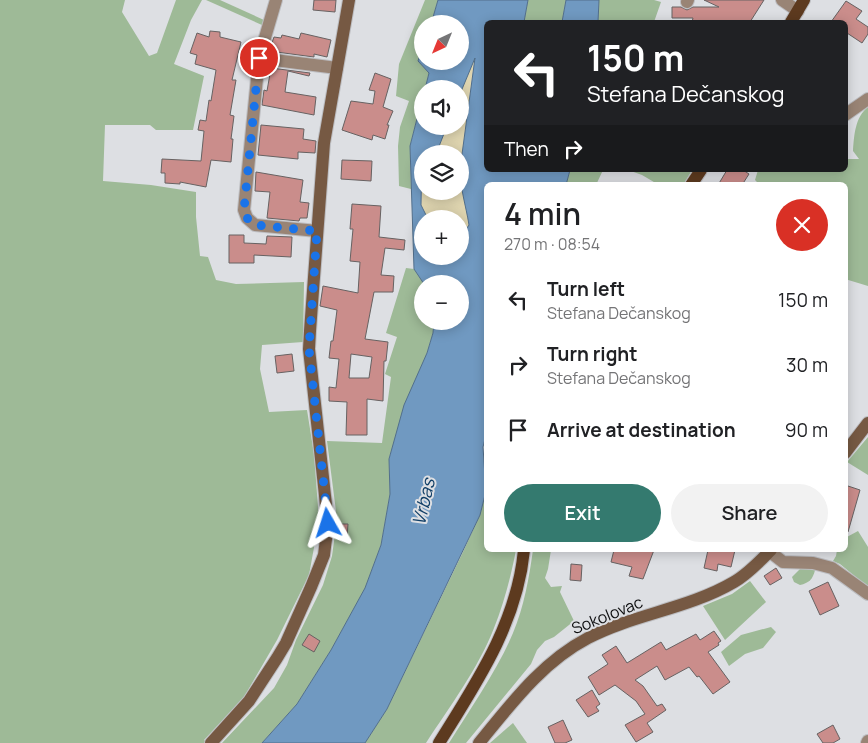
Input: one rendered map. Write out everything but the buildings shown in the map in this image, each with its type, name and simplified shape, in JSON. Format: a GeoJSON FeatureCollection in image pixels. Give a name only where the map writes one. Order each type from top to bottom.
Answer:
{"type":"FeatureCollection","features":[{"type":"Feature","properties":{"kind":"main road"},"geometry":{"type":"LineString","coordinates":[[792,20],[801,5]]}},
{"type":"Feature","properties":{"kind":"main road"},"geometry":{"type":"LineString","coordinates":[[439,743],[485,670],[502,634],[518,588],[524,552]]}},
{"type":"Feature","properties":{"kind":"street"},"geometry":{"type":"LineString","coordinates":[[276,0],[259,58],[243,202],[244,214],[252,224],[259,226],[317,231]]}},
{"type":"Feature","properties":{"kind":"street"},"geometry":{"type":"LineString","coordinates":[[211,743],[249,701],[277,658],[286,643],[324,555],[328,523],[309,349],[324,143],[349,0]]}},
{"type":"Feature","properties":{"kind":"street"},"geometry":{"type":"LineString","coordinates":[[782,0],[801,5]]}},
{"type":"Feature","properties":{"kind":"street"},"geometry":{"type":"LineString","coordinates":[[259,58],[337,68]]}},
{"type":"Feature","properties":{"kind":"street"},"geometry":{"type":"LineString","coordinates":[[848,113],[868,99]]}},
{"type":"Feature","properties":{"kind":"street"},"geometry":{"type":"LineString","coordinates":[[848,449],[868,423]]}},
{"type":"Feature","properties":{"kind":"street","name":"Sokolovac"},"geometry":{"type":"LineString","coordinates":[[479,743],[528,685],[565,650],[589,637],[623,623],[692,602],[719,590],[743,576],[769,552]]}},
{"type":"Feature","properties":{"kind":"street"},"geometry":{"type":"LineString","coordinates":[[771,552],[783,562],[813,563],[832,568],[868,594]]}},
{"type":"Feature","properties":{"kind":"green space"},"geometry":{"type":"Polygon","coordinates":[[[0,0],[125,0],[122,12],[149,56],[157,53],[176,0],[202,0],[191,20],[174,64],[204,76],[193,130],[156,130],[150,125],[105,125],[103,181],[151,185],[196,192],[196,217],[200,256],[208,257],[216,280],[236,284],[304,282],[303,342],[262,345],[260,369],[269,412],[307,410],[314,454],[319,520],[309,575],[277,640],[244,697],[204,740],[208,743],[0,743],[0,0]]]}},
{"type":"Feature","properties":{"kind":"green space"},"geometry":{"type":"Polygon","coordinates":[[[206,0],[220,0],[264,20],[262,25],[206,0]]]}},
{"type":"Feature","properties":{"kind":"green space"},"geometry":{"type":"Polygon","coordinates":[[[425,0],[438,0],[434,15],[419,15],[425,0]]]}},
{"type":"Feature","properties":{"kind":"green space"},"geometry":{"type":"Polygon","coordinates":[[[528,0],[566,0],[562,20],[524,20],[528,0]]]}},
{"type":"Feature","properties":{"kind":"green space"},"geometry":{"type":"Polygon","coordinates":[[[599,0],[654,0],[661,2],[655,20],[598,20],[599,0]]]}},
{"type":"Feature","properties":{"kind":"green space"},"geometry":{"type":"Polygon","coordinates":[[[414,27],[414,70],[426,70],[429,73],[427,80],[414,80],[414,130],[410,146],[411,189],[399,186],[398,146],[400,127],[409,101],[396,96],[399,64],[414,27]]]}},
{"type":"Feature","properties":{"kind":"green space"},"geometry":{"type":"Polygon","coordinates":[[[868,107],[868,286],[848,280],[848,182],[757,182],[755,180],[757,172],[848,172],[848,159],[859,159],[853,151],[858,121],[868,107]]]}},
{"type":"Feature","properties":{"kind":"green space"},"geometry":{"type":"Polygon","coordinates":[[[569,172],[602,172],[597,182],[567,182],[569,172]]]}},
{"type":"Feature","properties":{"kind":"green space"},"geometry":{"type":"Polygon","coordinates":[[[634,172],[691,172],[685,182],[654,182],[634,172]]]}},
{"type":"Feature","properties":{"kind":"green space"},"geometry":{"type":"Polygon","coordinates":[[[406,268],[414,269],[418,275],[414,275],[414,330],[433,330],[433,333],[389,458],[390,494],[381,545],[365,589],[331,650],[297,704],[262,743],[222,743],[274,688],[287,665],[296,640],[323,585],[332,556],[337,519],[327,441],[382,443],[391,377],[385,374],[397,337],[386,333],[406,268]]]}},
{"type":"Feature","properties":{"kind":"green space"},"geometry":{"type":"Polygon","coordinates":[[[868,437],[868,475],[848,461],[868,437]]]}},
{"type":"Feature","properties":{"kind":"green space"},"geometry":{"type":"Polygon","coordinates":[[[484,499],[484,552],[516,552],[498,619],[480,658],[426,743],[365,743],[387,709],[480,515],[484,499]]]}},
{"type":"Feature","properties":{"kind":"green space"},"geometry":{"type":"Polygon","coordinates":[[[858,531],[868,547],[868,587],[840,564],[833,561],[837,552],[848,552],[848,536],[858,531]]]}},
{"type":"Feature","properties":{"kind":"green space"},"geometry":{"type":"Polygon","coordinates":[[[533,552],[551,552],[545,578],[551,587],[562,586],[560,592],[574,621],[554,637],[545,641],[537,650],[531,664],[466,743],[449,743],[492,675],[507,647],[520,613],[533,552]]]}},
{"type":"Feature","properties":{"kind":"green space"},"geometry":{"type":"Polygon","coordinates":[[[804,565],[815,570],[810,580],[800,585],[794,582],[792,577],[804,565]]]}},
{"type":"Feature","properties":{"kind":"green space"},"geometry":{"type":"Polygon","coordinates":[[[750,581],[766,602],[725,640],[703,606],[732,594],[750,581]]]}},
{"type":"Feature","properties":{"kind":"green space"},"geometry":{"type":"Polygon","coordinates":[[[771,627],[776,632],[763,648],[745,654],[729,666],[721,652],[741,635],[771,627]]]}},
{"type":"Feature","properties":{"kind":"green space"},"geometry":{"type":"Polygon","coordinates":[[[513,723],[527,743],[490,743],[513,723]]]}},
{"type":"Feature","properties":{"kind":"sand"},"geometry":{"type":"Polygon","coordinates":[[[475,55],[469,101],[469,80],[465,80],[475,55]]]}},
{"type":"Feature","properties":{"kind":"sand"},"geometry":{"type":"Polygon","coordinates":[[[443,135],[464,135],[463,145],[440,145],[443,135]]]}},
{"type":"Feature","properties":{"kind":"sand"},"geometry":{"type":"Polygon","coordinates":[[[421,200],[465,200],[467,210],[424,210],[421,200]]]}},
{"type":"Feature","properties":{"kind":"water","name":"Vrbas"},"geometry":{"type":"Polygon","coordinates":[[[438,0],[528,0],[524,20],[484,20],[484,172],[569,172],[567,182],[484,182],[484,499],[480,515],[387,709],[365,743],[262,743],[297,704],[331,650],[365,588],[381,545],[390,494],[389,459],[404,405],[427,353],[433,330],[469,330],[469,275],[418,275],[414,269],[410,146],[414,130],[414,135],[443,135],[440,145],[414,145],[414,200],[421,200],[424,210],[414,210],[414,265],[469,265],[469,210],[466,210],[464,200],[469,200],[469,145],[463,145],[465,135],[469,135],[469,102],[475,58],[466,80],[427,80],[429,73],[426,70],[469,70],[469,15],[434,15],[438,0]]]}},
{"type":"Feature","properties":{"kind":"water"},"geometry":{"type":"Polygon","coordinates":[[[566,0],[599,0],[598,20],[562,20],[566,0]]]}},
{"type":"Feature","properties":{"kind":"route"},"geometry":{"type":"LineString","coordinates":[[259,58],[243,202],[244,214],[252,224],[259,226],[317,231],[309,349],[328,523]]}}]}
